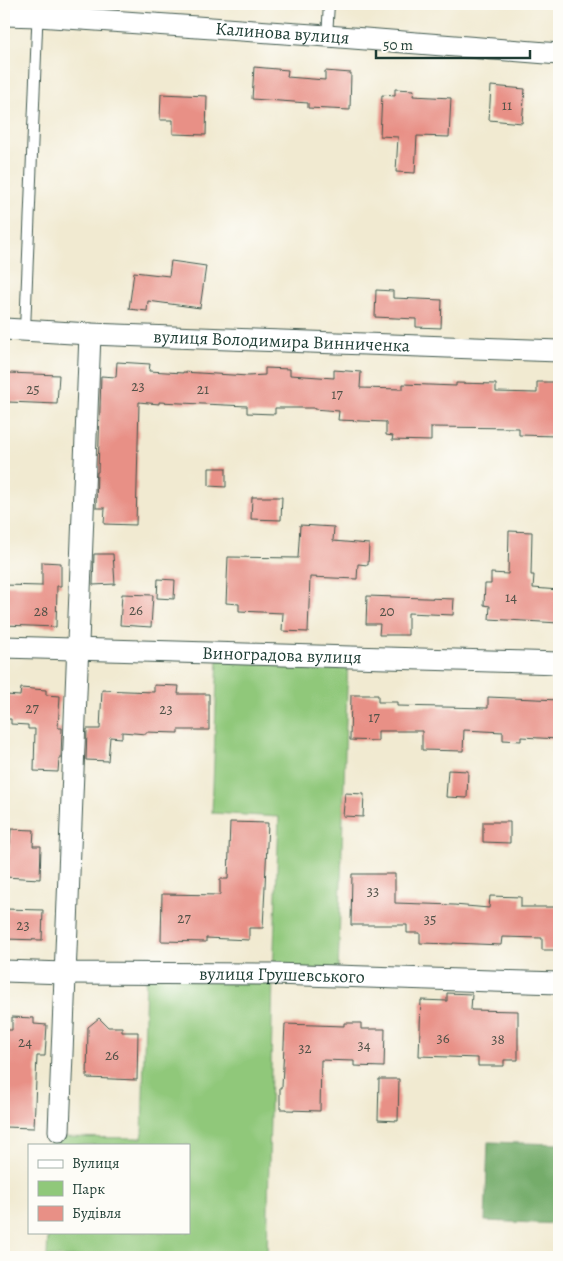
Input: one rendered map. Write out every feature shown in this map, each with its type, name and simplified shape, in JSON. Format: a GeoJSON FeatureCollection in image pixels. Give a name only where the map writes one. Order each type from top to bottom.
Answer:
{"type":"FeatureCollection","features":[{"type":"Feature","properties":{"kind":"street","name":"Калинова вулиця"},"geometry":{"type":"LineString","coordinates":[[4,15],[38,10],[327,36],[559,54]]}},
{"type":"Feature","properties":{"kind":"street","name":"вулиця Володимира Винниченка"},"geometry":{"type":"LineString","coordinates":[[4,329],[90,334],[559,351]]}},
{"type":"Feature","properties":{"kind":"street"},"geometry":{"type":"LineString","coordinates":[[59,1131],[90,334]]}},
{"type":"Feature","properties":{"kind":"street","name":"Виноградова вулиця"},"geometry":{"type":"LineString","coordinates":[[4,647],[559,662]]}},
{"type":"Feature","properties":{"kind":"street","name":"вулиця Грушевського"},"geometry":{"type":"LineString","coordinates":[[4,971],[282,974],[559,983]]}},
{"type":"Feature","properties":{"kind":"lane"},"geometry":{"type":"LineString","coordinates":[[327,36],[329,4]]}},
{"type":"Feature","properties":{"kind":"lane"},"geometry":{"type":"LineString","coordinates":[[25,330],[38,10]]}},
{"type":"Feature","properties":{"kind":"green space"},"geometry":{"type":"Polygon","coordinates":[[[218,653],[348,657],[338,976],[273,975],[267,1257],[47,1257],[48,1234],[190,1234],[190,1144],[50,1144],[50,1137],[142,1138],[146,973],[273,974],[279,817],[212,813],[218,653]]]}},
{"type":"Feature","properties":{"kind":"green space"},"geometry":{"type":"Polygon","coordinates":[[[488,1142],[559,1144],[559,1224],[485,1221],[488,1142]]]}},
{"type":"Feature","properties":{"kind":"building"},"geometry":{"type":"Polygon","coordinates":[[[254,67],[288,70],[287,77],[325,80],[325,71],[351,73],[350,110],[308,108],[308,103],[252,99],[254,67]]]}},
{"type":"Feature","properties":{"kind":"building"},"geometry":{"type":"Polygon","coordinates":[[[491,86],[525,89],[522,123],[489,120],[491,86]]]}},
{"type":"Feature","properties":{"kind":"building"},"geometry":{"type":"Polygon","coordinates":[[[395,89],[414,90],[413,96],[451,98],[449,137],[417,136],[415,173],[396,172],[398,137],[380,136],[382,95],[395,96],[395,89]]]}},
{"type":"Feature","properties":{"kind":"building"},"geometry":{"type":"Polygon","coordinates":[[[161,94],[207,96],[206,135],[173,134],[173,120],[160,120],[161,94]]]}},
{"type":"Feature","properties":{"kind":"building"},"geometry":{"type":"Polygon","coordinates":[[[171,261],[206,266],[200,308],[148,301],[147,311],[129,309],[134,272],[169,276],[171,261]]]}},
{"type":"Feature","properties":{"kind":"building"},"geometry":{"type":"Polygon","coordinates":[[[376,290],[393,291],[393,298],[442,300],[441,328],[416,327],[416,319],[375,317],[376,290]]]}},
{"type":"Feature","properties":{"kind":"building"},"geometry":{"type":"Polygon","coordinates":[[[117,362],[150,364],[149,371],[248,376],[265,375],[265,368],[290,369],[290,375],[334,378],[334,370],[361,372],[360,388],[403,389],[403,384],[456,386],[456,383],[496,384],[496,392],[537,393],[537,382],[559,382],[559,427],[557,427],[557,436],[519,435],[519,428],[431,427],[431,441],[392,440],[393,436],[386,435],[386,422],[338,420],[339,411],[314,408],[275,408],[275,414],[247,413],[247,406],[139,402],[136,525],[104,524],[105,508],[96,508],[101,376],[116,377],[117,362]]]}},
{"type":"Feature","properties":{"kind":"building"},"geometry":{"type":"Polygon","coordinates":[[[9,373],[59,375],[57,404],[8,402],[9,373]]]}},
{"type":"Feature","properties":{"kind":"building"},"geometry":{"type":"Polygon","coordinates":[[[209,468],[226,468],[226,487],[209,486],[209,468]]]}},
{"type":"Feature","properties":{"kind":"building"},"geometry":{"type":"Polygon","coordinates":[[[252,497],[282,497],[281,520],[251,519],[252,497]]]}},
{"type":"Feature","properties":{"kind":"building"},"geometry":{"type":"Polygon","coordinates":[[[300,525],[334,527],[333,541],[369,544],[368,565],[358,564],[357,579],[310,577],[308,632],[282,631],[283,613],[239,611],[239,604],[226,603],[228,557],[298,558],[300,525]]]}},
{"type":"Feature","properties":{"kind":"building"},"geometry":{"type":"Polygon","coordinates":[[[509,531],[532,532],[531,575],[534,575],[533,588],[559,590],[559,623],[489,619],[490,606],[484,605],[485,584],[491,584],[491,573],[508,574],[509,531]]]}},
{"type":"Feature","properties":{"kind":"building"},"geometry":{"type":"Polygon","coordinates":[[[94,554],[113,554],[115,584],[93,585],[94,554]]]}},
{"type":"Feature","properties":{"kind":"building"},"geometry":{"type":"Polygon","coordinates":[[[42,562],[61,563],[61,586],[57,586],[56,627],[4,625],[4,585],[42,586],[42,562]]]}},
{"type":"Feature","properties":{"kind":"building"},"geometry":{"type":"Polygon","coordinates":[[[158,579],[175,580],[174,599],[157,598],[158,579]]]}},
{"type":"Feature","properties":{"kind":"building"},"geometry":{"type":"Polygon","coordinates":[[[122,594],[153,595],[151,627],[120,625],[122,594]]]}},
{"type":"Feature","properties":{"kind":"building"},"geometry":{"type":"Polygon","coordinates":[[[367,596],[454,599],[453,615],[408,613],[408,635],[379,635],[380,624],[366,624],[367,596]]]}},
{"type":"Feature","properties":{"kind":"building"},"geometry":{"type":"Polygon","coordinates":[[[154,685],[179,686],[178,694],[209,694],[209,730],[178,730],[178,733],[146,732],[146,734],[122,732],[122,738],[110,737],[108,761],[86,760],[87,729],[100,729],[102,690],[154,692],[154,685]]]}},
{"type":"Feature","properties":{"kind":"building"},"geometry":{"type":"Polygon","coordinates":[[[21,688],[46,690],[46,695],[60,696],[58,728],[62,728],[61,759],[59,759],[58,772],[34,771],[35,729],[28,729],[28,725],[11,724],[11,719],[5,719],[6,695],[20,696],[21,688]]]}},
{"type":"Feature","properties":{"kind":"building"},"geometry":{"type":"Polygon","coordinates":[[[351,695],[378,695],[378,702],[397,702],[397,706],[488,708],[488,697],[559,700],[559,739],[521,737],[521,741],[503,740],[503,732],[464,730],[463,751],[422,750],[422,731],[378,731],[378,741],[350,740],[351,695]]]}},
{"type":"Feature","properties":{"kind":"building"},"geometry":{"type":"Polygon","coordinates":[[[448,770],[468,771],[467,798],[446,797],[448,770]]]}},
{"type":"Feature","properties":{"kind":"building"},"geometry":{"type":"Polygon","coordinates":[[[345,793],[364,794],[363,817],[343,816],[345,793]]]}},
{"type":"Feature","properties":{"kind":"building"},"geometry":{"type":"Polygon","coordinates":[[[230,822],[268,823],[263,928],[249,928],[249,940],[206,938],[206,942],[161,941],[162,894],[220,895],[220,879],[228,879],[230,822]]]}},
{"type":"Feature","properties":{"kind":"building"},"geometry":{"type":"Polygon","coordinates":[[[483,822],[510,822],[510,843],[483,842],[483,822]]]}},
{"type":"Feature","properties":{"kind":"building"},"geometry":{"type":"Polygon","coordinates":[[[11,829],[34,830],[33,846],[41,846],[40,879],[4,877],[4,854],[9,855],[11,829]]]}},
{"type":"Feature","properties":{"kind":"building"},"geometry":{"type":"Polygon","coordinates":[[[352,874],[395,874],[395,903],[489,908],[490,896],[521,897],[521,907],[559,907],[559,950],[542,950],[542,938],[502,937],[501,945],[420,943],[420,933],[407,933],[407,925],[351,925],[352,874]]]}},
{"type":"Feature","properties":{"kind":"building"},"geometry":{"type":"Polygon","coordinates":[[[4,909],[43,910],[42,940],[4,939],[4,909]]]}},
{"type":"Feature","properties":{"kind":"building"},"geometry":{"type":"Polygon","coordinates":[[[447,993],[472,994],[471,1010],[518,1011],[518,1060],[504,1060],[504,1066],[478,1066],[478,1058],[419,1056],[421,1000],[447,1001],[447,993]]]}},
{"type":"Feature","properties":{"kind":"building"},"geometry":{"type":"Polygon","coordinates":[[[12,1017],[34,1018],[34,1024],[47,1025],[45,1056],[37,1056],[34,1128],[4,1127],[4,1030],[12,1030],[12,1017]]]}},
{"type":"Feature","properties":{"kind":"building"},"geometry":{"type":"Polygon","coordinates":[[[99,1018],[108,1027],[122,1027],[122,1032],[138,1032],[137,1080],[87,1078],[88,1027],[99,1018]]]}},
{"type":"Feature","properties":{"kind":"building"},"geometry":{"type":"Polygon","coordinates":[[[344,1023],[361,1023],[361,1029],[385,1029],[384,1067],[354,1066],[354,1061],[321,1060],[320,1111],[280,1109],[285,1024],[344,1026],[344,1023]]]}},
{"type":"Feature","properties":{"kind":"building"},"geometry":{"type":"Polygon","coordinates":[[[379,1079],[399,1079],[398,1121],[378,1120],[379,1079]]]}}]}
